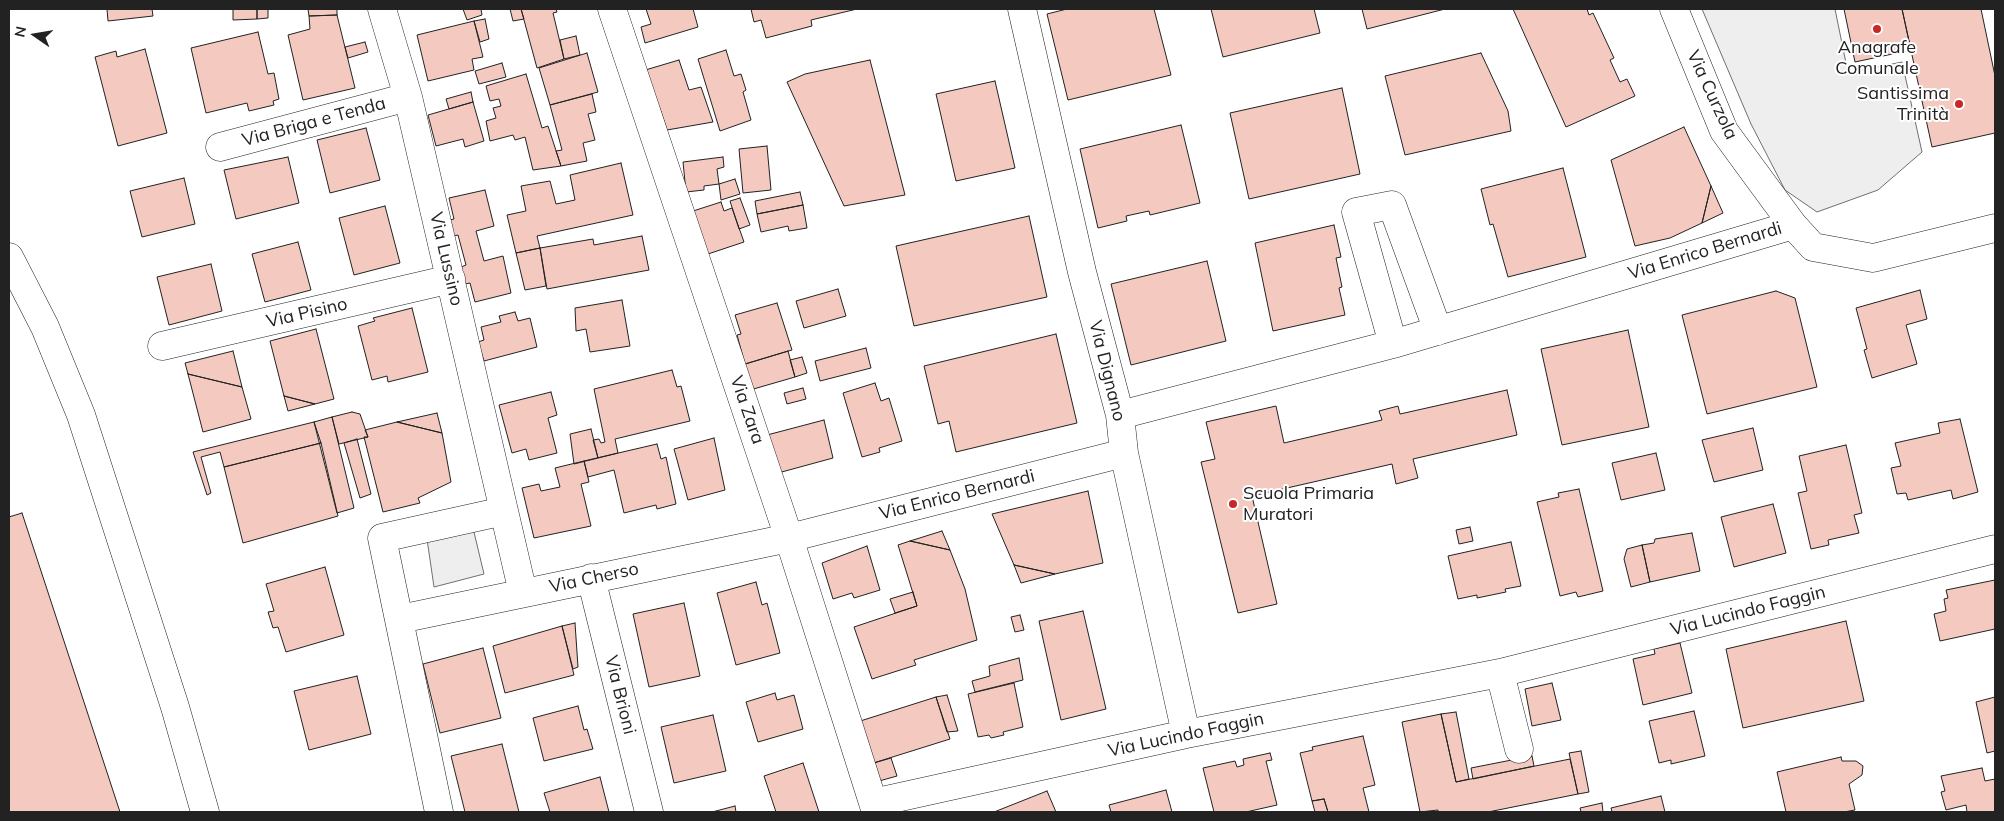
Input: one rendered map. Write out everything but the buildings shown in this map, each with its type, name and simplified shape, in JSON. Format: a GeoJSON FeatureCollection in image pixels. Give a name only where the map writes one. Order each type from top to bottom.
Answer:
{"type":"FeatureCollection","features":[{"type":"Feature","properties":{"kind":"street","name":"Via Lussino"},"geometry":{"type":"LineString","coordinates":[[382,9],[408,97],[523,593]]}},
{"type":"Feature","properties":{"kind":"street","name":"Via Zara"},"geometry":{"type":"LineString","coordinates":[[612,9],[789,538],[875,808]]}},
{"type":"Feature","properties":{"kind":"street","name":"Via Dignano"},"geometry":{"type":"LineString","coordinates":[[1022,9],[1082,272],[1120,415],[1124,453],[1186,734]]}},
{"type":"Feature","properties":{"kind":"street","name":"Via Curzola"},"geometry":{"type":"LineString","coordinates":[[1674,9],[1724,131],[1793,225]]}},
{"type":"Feature","properties":{"kind":"street","name":"Via Briga e Tenda"},"geometry":{"type":"LineString","coordinates":[[220,147],[408,97]]}},
{"type":"Feature","properties":{"kind":"street"},"geometry":{"type":"LineString","coordinates":[[1393,344],[1356,212],[1392,205],[1438,331]]}},
{"type":"Feature","properties":{"kind":"street","name":"Via Enrico Bernardi"},"geometry":{"type":"LineString","coordinates":[[1120,415],[1393,344],[1793,225],[1813,247],[1873,258],[1995,228]]}},
{"type":"Feature","properties":{"kind":"street"},"geometry":{"type":"LineString","coordinates":[[9,257],[45,327],[81,415],[175,707],[204,812]]}},
{"type":"Feature","properties":{"kind":"street","name":"Via Pisino"},"geometry":{"type":"LineString","coordinates":[[162,346],[451,279]]}},
{"type":"Feature","properties":{"kind":"street","name":"Via Enrico Bernardi"},"geometry":{"type":"LineString","coordinates":[[789,538],[1124,453]]}},
{"type":"Feature","properties":{"kind":"street"},"geometry":{"type":"LineString","coordinates":[[439,812],[382,538],[504,511]]}},
{"type":"Feature","properties":{"kind":"street","name":"Via Cherso"},"geometry":{"type":"LineString","coordinates":[[400,620],[789,538]]}},
{"type":"Feature","properties":{"kind":"street","name":"Via Lucindo Faggin"},"geometry":{"type":"LineString","coordinates":[[875,808],[1186,734],[1500,672],[1995,549]]}},
{"type":"Feature","properties":{"kind":"street","name":"Via Brioni"},"geometry":{"type":"LineString","coordinates":[[592,578],[649,812]]}},
{"type":"Feature","properties":{"kind":"street"},"geometry":{"type":"LineString","coordinates":[[1500,672],[1519,749]]}},
{"type":"Feature","properties":{"kind":"shaded area"},"geometry":{"type":"Polygon","coordinates":[[[1702,9],[1835,9],[1848,73],[1902,62],[1922,152],[1878,190],[1817,212],[1785,190],[1751,124],[1702,9]]]}},
{"type":"Feature","properties":{"kind":"shaded area"},"geometry":{"type":"Polygon","coordinates":[[[473,528],[484,574],[434,587],[427,539],[473,528]]]}},
{"type":"Feature","properties":{"kind":"place","name":"Anagrafe Comunale"},"geometry":{"type":"Point","coordinates":[1877,29]}},
{"type":"Feature","properties":{"kind":"place","name":"Santissima Trinità"},"geometry":{"type":"Point","coordinates":[1959,104]}},
{"type":"Feature","properties":{"kind":"place","name":"Scuola Primaria Muratori"},"geometry":{"type":"Point","coordinates":[1233,504]}}]}
